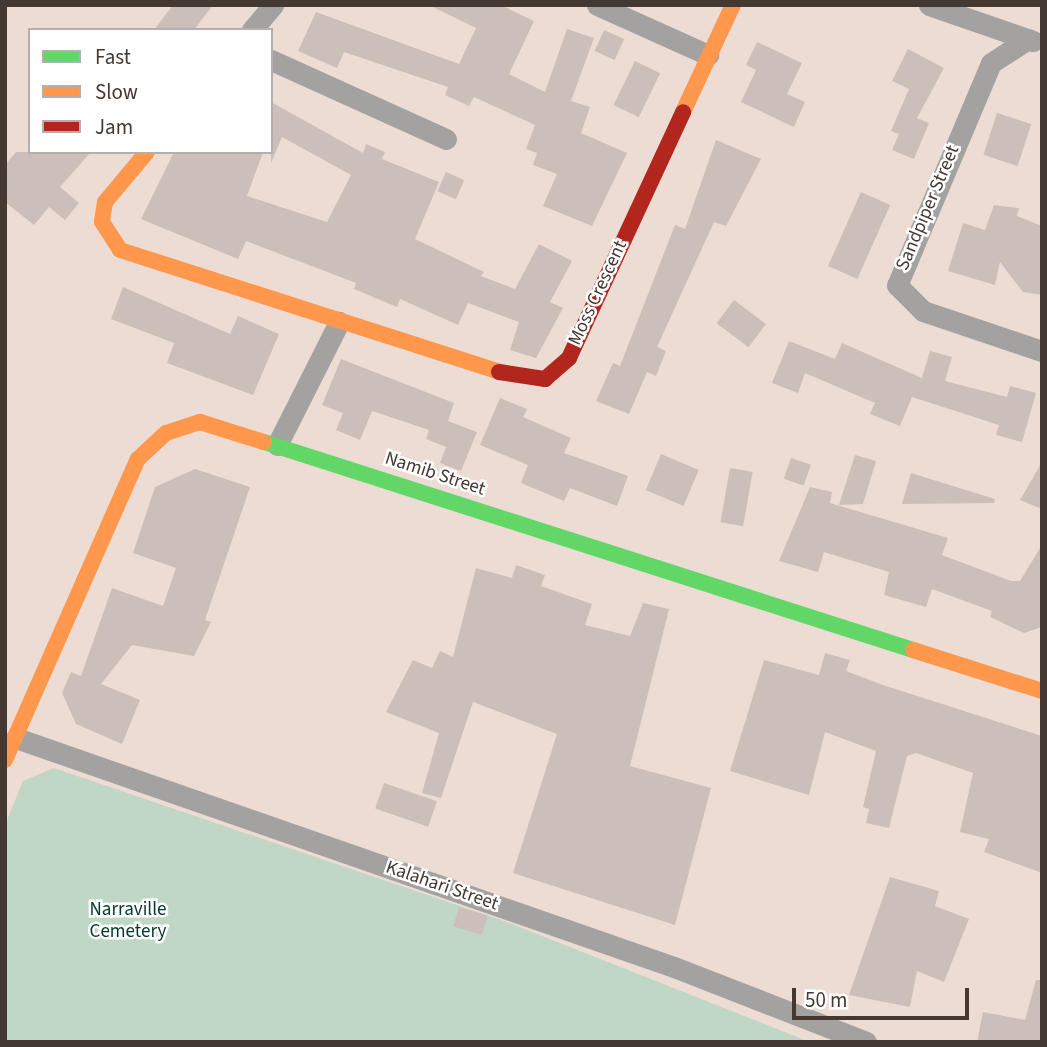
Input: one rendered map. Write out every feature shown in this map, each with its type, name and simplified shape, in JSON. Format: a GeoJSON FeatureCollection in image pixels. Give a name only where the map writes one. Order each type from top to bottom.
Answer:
{"type":"FeatureCollection","features":[{"type":"Feature","properties":{"kind":"street"},"geometry":{"type":"LineString","coordinates":[[254,28],[273,5]]}},
{"type":"Feature","properties":{"kind":"street"},"geometry":{"type":"LineString","coordinates":[[597,5],[708,55]]}},
{"type":"Feature","properties":{"kind":"street","name":"Moss Crescent"},"geometry":{"type":"LineString","coordinates":[[145,154],[105,202],[102,222],[120,250],[517,379],[545,379],[569,358],[733,5]]}},
{"type":"Feature","properties":{"kind":"street"},"geometry":{"type":"LineString","coordinates":[[929,5],[1035,41]]}},
{"type":"Feature","properties":{"kind":"street","name":"Sandpiper Street"},"geometry":{"type":"LineString","coordinates":[[1035,41],[991,63],[897,285],[923,312],[1042,351]]}},
{"type":"Feature","properties":{"kind":"street"},"geometry":{"type":"LineString","coordinates":[[273,61],[446,139]]}},
{"type":"Feature","properties":{"kind":"street"},"geometry":{"type":"LineString","coordinates":[[277,445],[339,322]]}},
{"type":"Feature","properties":{"kind":"street","name":"Namib Street"},"geometry":{"type":"LineString","coordinates":[[5,761],[138,459],[166,433],[200,422],[1042,691]]}},
{"type":"Feature","properties":{"kind":"street","name":"Kalahari Street"},"geometry":{"type":"LineString","coordinates":[[16,738],[674,967],[866,1042]]}},
{"type":"Feature","properties":{"kind":"green space","name":"Narraville Cemetery"},"geometry":{"type":"Polygon","coordinates":[[[54,768],[507,922],[810,1042],[5,1042],[5,825],[23,781],[54,768]]]}},
{"type":"Feature","properties":{"kind":"building"},"geometry":{"type":"Polygon","coordinates":[[[173,5],[213,5],[196,28],[156,28],[173,5]]]}},
{"type":"Feature","properties":{"kind":"building"},"geometry":{"type":"Polygon","coordinates":[[[429,5],[501,5],[534,21],[509,74],[545,92],[567,29],[594,38],[571,101],[590,107],[581,133],[627,153],[592,226],[543,206],[557,174],[533,165],[537,153],[526,149],[535,125],[474,97],[469,106],[445,95],[448,87],[344,52],[337,68],[298,51],[316,12],[459,64],[476,28],[429,5]]]}},
{"type":"Feature","properties":{"kind":"building"},"geometry":{"type":"Polygon","coordinates":[[[604,30],[624,39],[615,60],[595,51],[604,30]]]}},
{"type":"Feature","properties":{"kind":"building"},"geometry":{"type":"Polygon","coordinates":[[[757,42],[802,63],[787,94],[805,102],[794,127],[741,102],[756,70],[746,65],[757,42]]]}},
{"type":"Feature","properties":{"kind":"building"},"geometry":{"type":"Polygon","coordinates":[[[908,49],[944,68],[917,118],[929,123],[914,159],[892,150],[899,134],[891,131],[909,89],[892,81],[908,49]]]}},
{"type":"Feature","properties":{"kind":"building"},"geometry":{"type":"Polygon","coordinates":[[[635,61],[660,73],[639,117],[614,105],[635,61]]]}},
{"type":"Feature","properties":{"kind":"building"},"geometry":{"type":"Polygon","coordinates":[[[273,103],[363,153],[366,144],[385,152],[382,159],[439,182],[415,239],[484,272],[481,276],[515,289],[539,244],[572,261],[550,302],[563,308],[536,358],[510,350],[519,322],[468,303],[458,325],[400,299],[397,307],[354,289],[356,283],[246,241],[238,259],[141,219],[173,154],[262,154],[247,196],[327,222],[351,175],[282,137],[271,163],[273,103]]]}},
{"type":"Feature","properties":{"kind":"building"},"geometry":{"type":"Polygon","coordinates":[[[997,113],[1031,124],[1018,166],[983,155],[997,113]]]}},
{"type":"Feature","properties":{"kind":"building"},"geometry":{"type":"Polygon","coordinates":[[[716,140],[761,159],[726,226],[714,222],[657,347],[666,351],[656,376],[647,372],[629,414],[596,401],[613,363],[620,366],[675,225],[685,229],[716,140]]]}},
{"type":"Feature","properties":{"kind":"building"},"geometry":{"type":"Polygon","coordinates":[[[16,152],[89,154],[60,187],[79,203],[65,220],[49,207],[34,225],[5,202],[5,165],[16,152]]]}},
{"type":"Feature","properties":{"kind":"building"},"geometry":{"type":"Polygon","coordinates":[[[446,172],[464,180],[456,199],[437,191],[446,172]]]}},
{"type":"Feature","properties":{"kind":"building"},"geometry":{"type":"Polygon","coordinates":[[[861,192],[890,205],[857,279],[828,266],[861,192]]]}},
{"type":"Feature","properties":{"kind":"building"},"geometry":{"type":"Polygon","coordinates":[[[994,205],[1019,208],[1017,216],[1042,226],[1042,295],[1023,292],[1000,262],[995,285],[948,271],[963,223],[985,230],[994,205]]]}},
{"type":"Feature","properties":{"kind":"building"},"geometry":{"type":"Polygon","coordinates":[[[123,287],[230,334],[238,316],[279,334],[253,395],[167,363],[174,343],[111,319],[123,287]]]}},
{"type":"Feature","properties":{"kind":"building"},"geometry":{"type":"Polygon","coordinates":[[[734,300],[766,324],[748,347],[717,323],[734,300]]]}},
{"type":"Feature","properties":{"kind":"building"},"geometry":{"type":"Polygon","coordinates":[[[789,341],[835,359],[842,343],[922,378],[930,351],[952,357],[945,381],[1007,397],[1010,386],[1036,393],[1022,442],[996,435],[999,425],[912,397],[900,426],[870,414],[875,403],[805,373],[798,393],[772,383],[789,341]]]}},
{"type":"Feature","properties":{"kind":"building"},"geometry":{"type":"Polygon","coordinates":[[[341,359],[454,403],[448,421],[477,432],[461,471],[440,463],[446,447],[426,439],[429,430],[372,411],[360,440],[336,430],[343,413],[322,405],[341,359]]]}},
{"type":"Feature","properties":{"kind":"building"},"geometry":{"type":"Polygon","coordinates":[[[500,398],[527,409],[523,417],[571,438],[564,453],[628,476],[617,506],[570,488],[564,501],[521,483],[528,465],[480,445],[500,398]]]}},
{"type":"Feature","properties":{"kind":"building"},"geometry":{"type":"Polygon","coordinates":[[[661,454],[699,470],[684,506],[646,490],[661,454]]]}},
{"type":"Feature","properties":{"kind":"building"},"geometry":{"type":"Polygon","coordinates":[[[855,455],[876,461],[863,504],[839,505],[855,455]]]}},
{"type":"Feature","properties":{"kind":"building"},"geometry":{"type":"Polygon","coordinates":[[[791,458],[811,465],[804,486],[784,479],[791,458]]]}},
{"type":"Feature","properties":{"kind":"building"},"geometry":{"type":"Polygon","coordinates":[[[1042,462],[1042,509],[1020,500],[1042,462]]]}},
{"type":"Feature","properties":{"kind":"building"},"geometry":{"type":"Polygon","coordinates":[[[730,468],[753,472],[743,526],[720,522],[730,468]]]}},
{"type":"Feature","properties":{"kind":"building"},"geometry":{"type":"Polygon","coordinates":[[[195,469],[250,487],[205,620],[211,622],[194,656],[132,645],[101,684],[140,700],[122,744],[76,724],[62,693],[71,672],[81,676],[112,588],[163,606],[176,568],[133,553],[155,487],[195,469]]]}},
{"type":"Feature","properties":{"kind":"building"},"geometry":{"type":"Polygon","coordinates":[[[911,473],[995,499],[994,503],[902,504],[911,473]]]}},
{"type":"Feature","properties":{"kind":"building"},"geometry":{"type":"Polygon","coordinates":[[[810,487],[832,492],[830,503],[948,538],[942,555],[1011,581],[1020,581],[1042,545],[1042,627],[1024,633],[990,617],[992,611],[932,589],[926,607],[884,595],[889,572],[824,552],[818,572],[779,561],[810,487]]]}},
{"type":"Feature","properties":{"kind":"building"},"geometry":{"type":"Polygon","coordinates":[[[516,565],[545,575],[541,586],[592,604],[585,625],[630,636],[643,603],[669,609],[630,766],[711,788],[675,925],[513,873],[557,734],[473,702],[441,798],[422,793],[439,733],[386,712],[413,660],[432,668],[440,651],[453,657],[476,568],[512,578],[516,565]]]}},
{"type":"Feature","properties":{"kind":"building"},"geometry":{"type":"Polygon","coordinates":[[[825,653],[850,660],[846,671],[1042,736],[1042,873],[984,852],[989,839],[960,832],[973,773],[916,753],[907,756],[889,828],[866,823],[869,809],[863,807],[876,751],[825,732],[809,795],[730,771],[764,660],[819,675],[825,653]]]}},
{"type":"Feature","properties":{"kind":"building"},"geometry":{"type":"Polygon","coordinates":[[[384,783],[437,801],[428,827],[375,809],[384,783]]]}},
{"type":"Feature","properties":{"kind":"building"},"geometry":{"type":"Polygon","coordinates":[[[890,877],[939,891],[935,906],[969,919],[944,982],[917,971],[910,1007],[849,995],[890,877]]]}},
{"type":"Feature","properties":{"kind":"building"},"geometry":{"type":"Polygon","coordinates":[[[459,907],[488,916],[482,935],[453,926],[459,907]]]}},
{"type":"Feature","properties":{"kind":"building"},"geometry":{"type":"Polygon","coordinates":[[[1036,980],[1042,980],[1042,1042],[977,1042],[983,1012],[1025,1020],[1036,980]]]}},
{"type":"Feature","properties":{"kind":"traffic: fast"},"geometry":{"type":"LineString","coordinates":[[264,442],[913,650]]}},
{"type":"Feature","properties":{"kind":"traffic: slow"},"geometry":{"type":"LineString","coordinates":[[683,112],[733,5]]}},
{"type":"Feature","properties":{"kind":"traffic: slow"},"geometry":{"type":"LineString","coordinates":[[145,154],[105,202],[102,222],[120,250],[499,372]]}},
{"type":"Feature","properties":{"kind":"traffic: slow"},"geometry":{"type":"LineString","coordinates":[[5,760],[138,459],[166,433],[200,422],[264,442]]}},
{"type":"Feature","properties":{"kind":"traffic: slow"},"geometry":{"type":"LineString","coordinates":[[913,650],[1042,691]]}},
{"type":"Feature","properties":{"kind":"traffic: jam"},"geometry":{"type":"LineString","coordinates":[[499,372],[545,379],[569,358],[683,112]]}}]}
